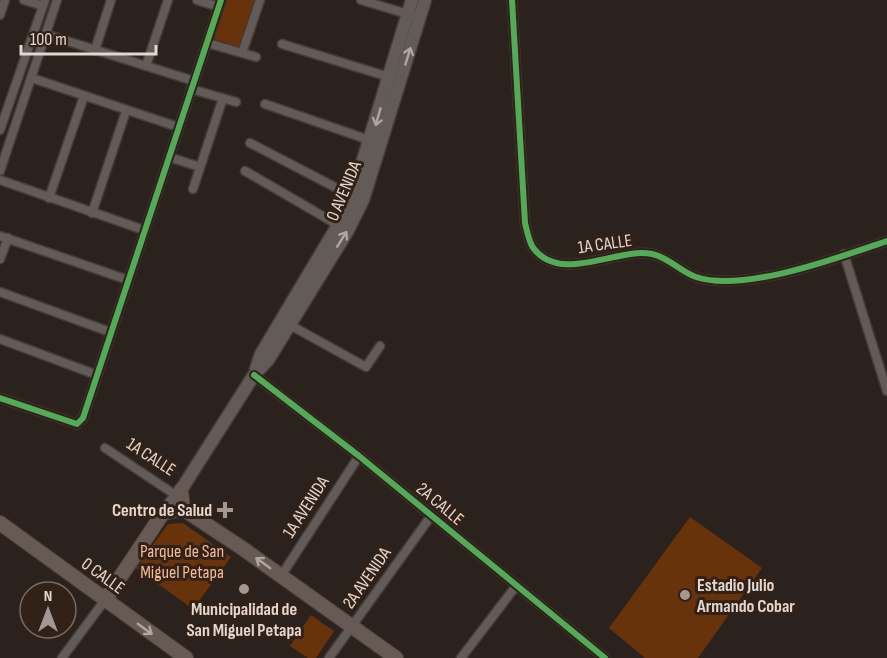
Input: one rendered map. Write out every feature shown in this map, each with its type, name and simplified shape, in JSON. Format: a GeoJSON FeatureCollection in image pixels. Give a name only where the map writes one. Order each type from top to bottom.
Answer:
{"type":"FeatureCollection","features":[{"type":"Feature","properties":{"kind":"main road","name":"0 AVENIDA"},"geometry":{"type":"LineString","coordinates":[[254,375],[261,354],[338,225],[376,142],[414,16],[412,0]]}},
{"type":"Feature","properties":{"kind":"main road","name":"0 AVENIDA"},"geometry":{"type":"LineString","coordinates":[[105,600],[179,493],[254,375],[268,360],[355,218],[369,183],[389,76],[414,16],[425,0]]}},
{"type":"Feature","properties":{"kind":"main road"},"geometry":{"type":"LineString","coordinates":[[179,493],[183,509],[242,548],[396,658]]}},
{"type":"Feature","properties":{"kind":"main road"},"geometry":{"type":"LineString","coordinates":[[163,513],[183,509]]}},
{"type":"Feature","properties":{"kind":"main road","name":"0 CALLE"},"geometry":{"type":"LineString","coordinates":[[0,524],[186,658]]}},
{"type":"Feature","properties":{"kind":"street"},"geometry":{"type":"LineString","coordinates":[[0,15],[5,0]]}},
{"type":"Feature","properties":{"kind":"street"},"geometry":{"type":"LineString","coordinates":[[0,130],[44,3],[24,0]]}},
{"type":"Feature","properties":{"kind":"street"},"geometry":{"type":"LineString","coordinates":[[0,171],[57,0]]}},
{"type":"Feature","properties":{"kind":"street"},"geometry":{"type":"LineString","coordinates":[[95,50],[111,0]]}},
{"type":"Feature","properties":{"kind":"street"},"geometry":{"type":"LineString","coordinates":[[146,66],[168,0]]}},
{"type":"Feature","properties":{"kind":"street"},"geometry":{"type":"LineString","coordinates":[[0,398],[77,424],[83,418],[220,4],[197,0]]}},
{"type":"Feature","properties":{"kind":"street"},"geometry":{"type":"LineString","coordinates":[[242,53],[260,0]]}},
{"type":"Feature","properties":{"kind":"street"},"geometry":{"type":"LineString","coordinates":[[361,0],[414,16]]}},
{"type":"Feature","properties":{"kind":"street","name":"1A CALLE"},"geometry":{"type":"LineString","coordinates":[[512,0],[525,223],[533,248],[549,261],[568,264],[597,262],[632,254],[653,254],[697,277],[730,281],[774,276],[887,241]]}},
{"type":"Feature","properties":{"kind":"street"},"geometry":{"type":"LineString","coordinates":[[45,34],[146,66],[236,102]]}},
{"type":"Feature","properties":{"kind":"street"},"geometry":{"type":"LineString","coordinates":[[207,43],[255,57]]}},
{"type":"Feature","properties":{"kind":"street"},"geometry":{"type":"LineString","coordinates":[[282,44],[389,76]]}},
{"type":"Feature","properties":{"kind":"street"},"geometry":{"type":"LineString","coordinates":[[32,78],[178,127]]}},
{"type":"Feature","properties":{"kind":"street"},"geometry":{"type":"LineString","coordinates":[[49,198],[84,96]]}},
{"type":"Feature","properties":{"kind":"street"},"geometry":{"type":"LineString","coordinates":[[193,189],[223,98]]}},
{"type":"Feature","properties":{"kind":"street"},"geometry":{"type":"LineString","coordinates":[[265,104],[376,142]]}},
{"type":"Feature","properties":{"kind":"street"},"geometry":{"type":"LineString","coordinates":[[92,213],[126,111]]}},
{"type":"Feature","properties":{"kind":"street"},"geometry":{"type":"LineString","coordinates":[[250,143],[352,196]]}},
{"type":"Feature","properties":{"kind":"street"},"geometry":{"type":"LineString","coordinates":[[169,157],[200,168]]}},
{"type":"Feature","properties":{"kind":"street"},"geometry":{"type":"LineString","coordinates":[[245,171],[338,225]]}},
{"type":"Feature","properties":{"kind":"street"},"geometry":{"type":"LineString","coordinates":[[0,180],[144,231]]}},
{"type":"Feature","properties":{"kind":"street"},"geometry":{"type":"LineString","coordinates":[[0,260],[4,237],[128,280]]}},
{"type":"Feature","properties":{"kind":"street"},"geometry":{"type":"LineString","coordinates":[[843,254],[887,391]]}},
{"type":"Feature","properties":{"kind":"street"},"geometry":{"type":"LineString","coordinates":[[0,292],[110,332]]}},
{"type":"Feature","properties":{"kind":"street"},"geometry":{"type":"LineString","coordinates":[[290,325],[366,367],[380,346]]}},
{"type":"Feature","properties":{"kind":"street"},"geometry":{"type":"LineString","coordinates":[[0,339],[97,375]]}},
{"type":"Feature","properties":{"kind":"street","name":"2A CALLE"},"geometry":{"type":"LineString","coordinates":[[254,375],[359,456],[600,657]]}},
{"type":"Feature","properties":{"kind":"street","name":"1A CALLE"},"geometry":{"type":"LineString","coordinates":[[105,448],[179,493]]}},
{"type":"Feature","properties":{"kind":"street","name":"1A AVENIDA"},"geometry":{"type":"LineString","coordinates":[[281,576],[359,456]]}},
{"type":"Feature","properties":{"kind":"street","name":"2A AVENIDA"},"geometry":{"type":"LineString","coordinates":[[329,658],[431,516]]}},
{"type":"Feature","properties":{"kind":"street"},"geometry":{"type":"LineString","coordinates":[[461,658],[516,586]]}},
{"type":"Feature","properties":{"kind":"street","name":"0 AVENIDA"},"geometry":{"type":"LineString","coordinates":[[62,658],[105,600]]}},
{"type":"Feature","properties":{"kind":"green space"},"geometry":{"type":"Polygon","coordinates":[[[227,0],[256,0],[240,47],[214,39],[227,0]]]}},
{"type":"Feature","properties":{"kind":"green space"},"geometry":{"type":"Polygon","coordinates":[[[690,517],[762,568],[698,658],[645,658],[609,628],[690,517]]]}},
{"type":"Feature","properties":{"kind":"green space","name":"Parque de San Miguel Petapa"},"geometry":{"type":"Polygon","coordinates":[[[183,523],[231,557],[193,609],[136,568],[168,524],[183,523]]]}},
{"type":"Feature","properties":{"kind":"green space"},"geometry":{"type":"Polygon","coordinates":[[[311,615],[334,631],[316,658],[308,658],[290,646],[311,615]]]}},
{"type":"Feature","properties":{"kind":"cycle path"},"geometry":{"type":"LineString","coordinates":[[0,398],[77,424],[83,418],[221,0]]}},
{"type":"Feature","properties":{"kind":"cycle path"},"geometry":{"type":"LineString","coordinates":[[512,0],[525,223],[532,246],[546,259],[559,264],[574,264],[638,253],[652,254],[664,258],[696,277],[716,281],[739,280],[765,277],[819,264],[887,241]]}},
{"type":"Feature","properties":{"kind":"cycle path"},"geometry":{"type":"LineString","coordinates":[[254,375],[359,456],[605,658]]}},
{"type":"Feature","properties":{"kind":"place","name":"Centro de Salud"},"geometry":{"type":"Point","coordinates":[225,510]}},
{"type":"Feature","properties":{"kind":"place","name":"Municipalidad de San Miguel Petapa"},"geometry":{"type":"Point","coordinates":[244,589]}},
{"type":"Feature","properties":{"kind":"place","name":"Estadio Julio Armando Cobar"},"geometry":{"type":"Point","coordinates":[685,595]}}]}
